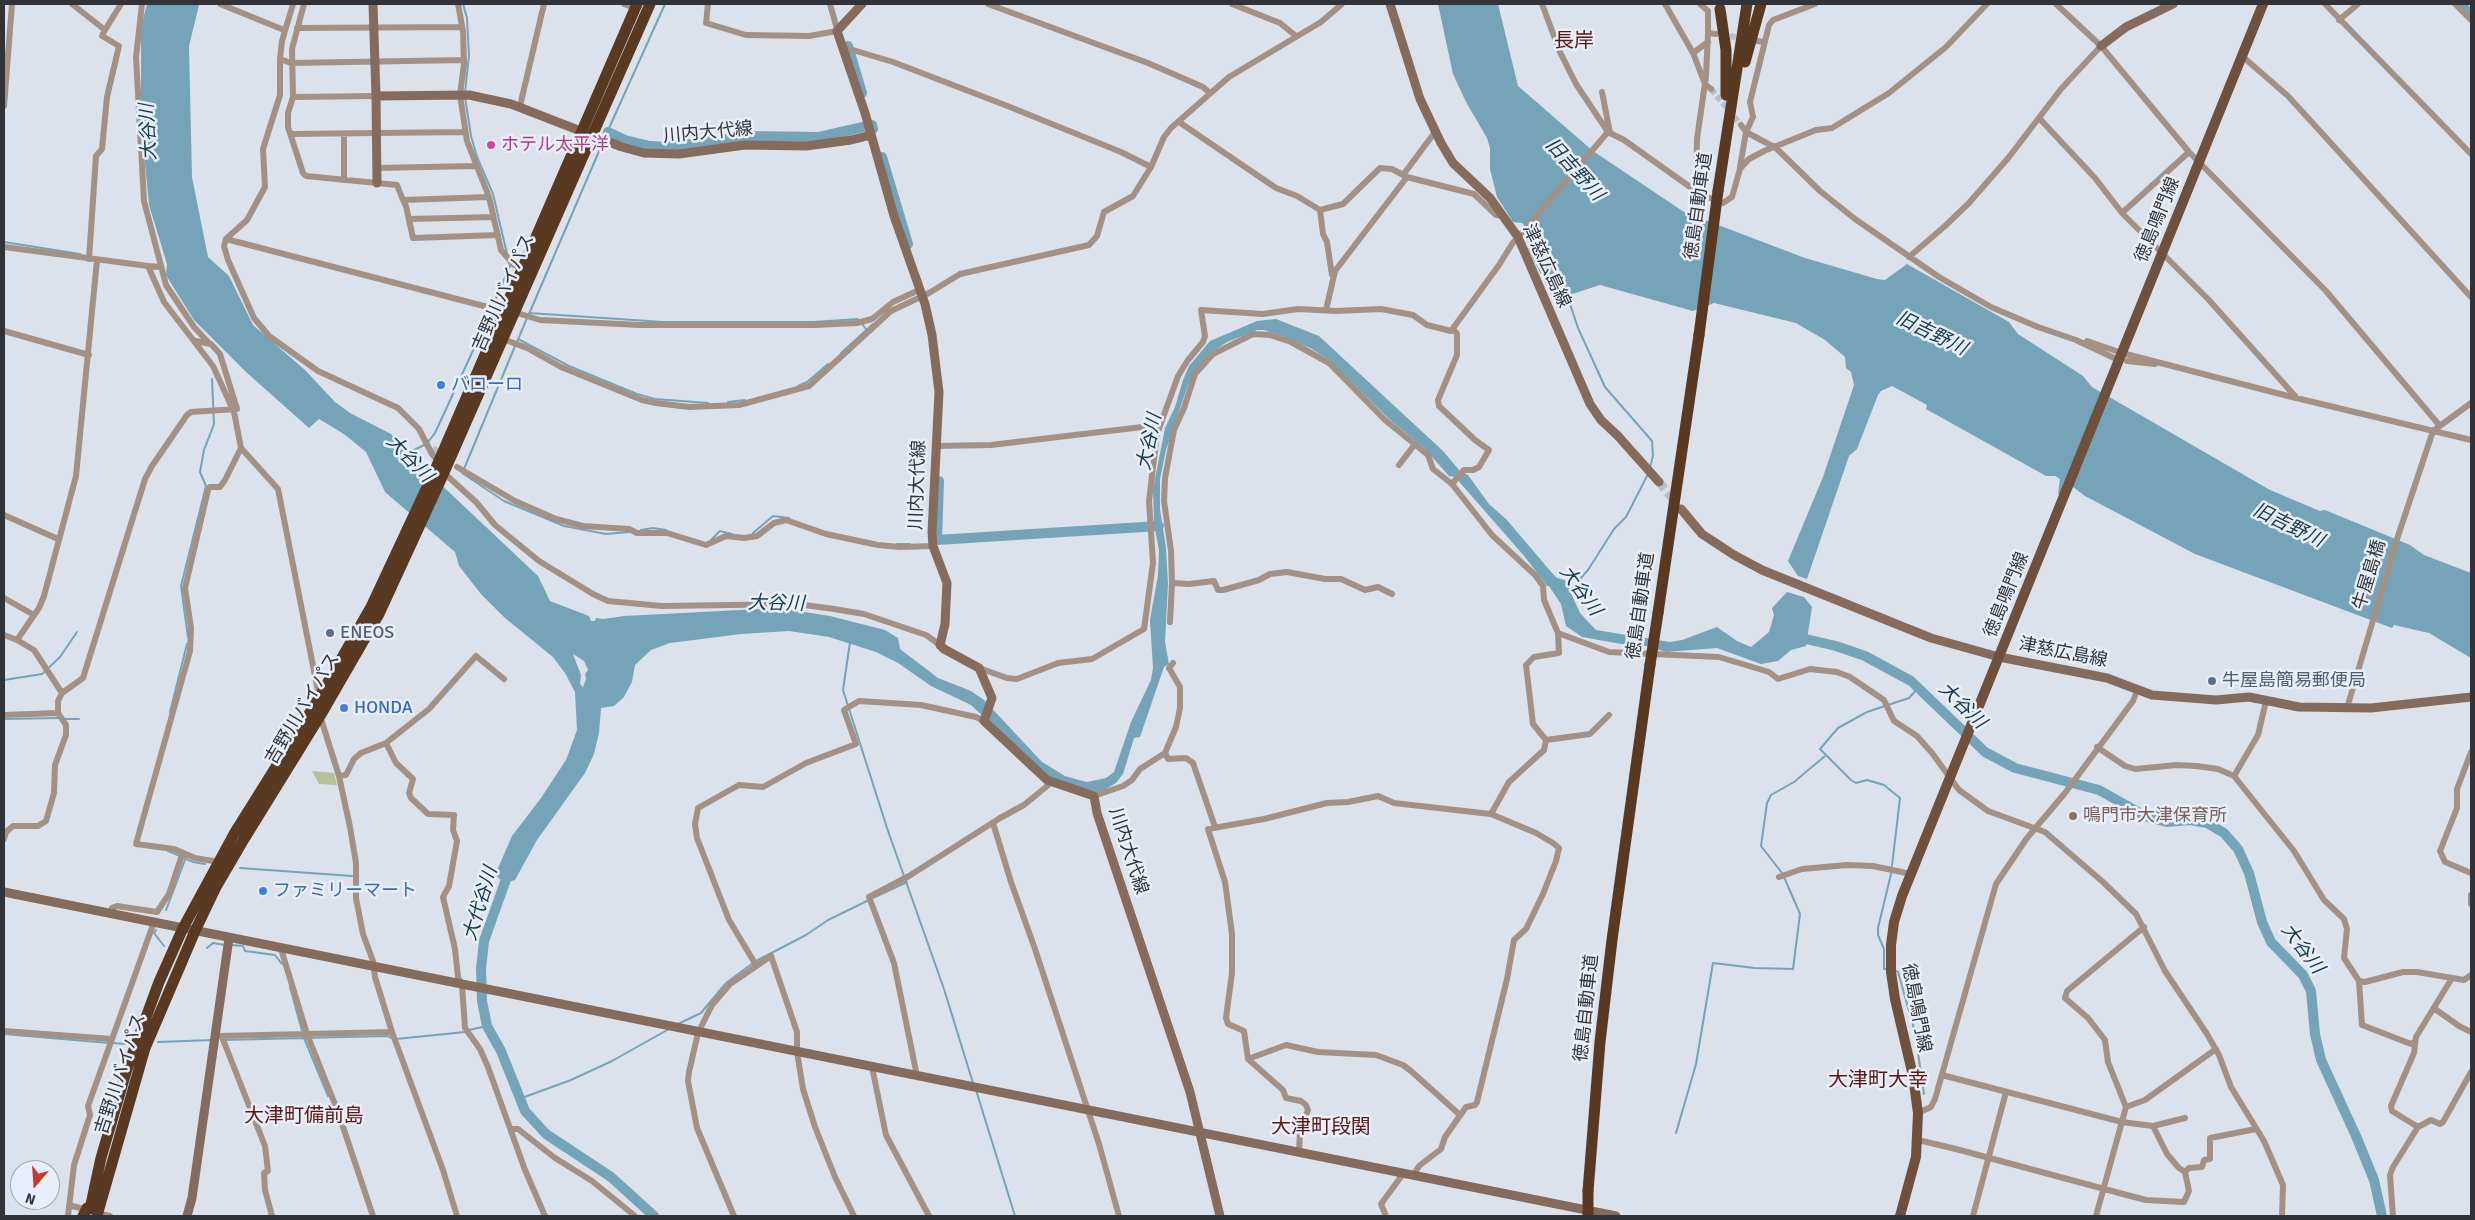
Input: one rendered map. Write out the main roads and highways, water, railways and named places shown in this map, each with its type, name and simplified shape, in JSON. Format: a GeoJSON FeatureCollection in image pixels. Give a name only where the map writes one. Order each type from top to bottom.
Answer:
{"type":"FeatureCollection","features":[{"type":"Feature","properties":{"kind":"highway","name":"吉野川バイパス"},"geometry":{"type":"LineString","coordinates":[[95,1214],[104,1190],[145,1048],[195,931],[216,887],[319,707],[414,527],[440,470],[506,340],[504,311],[595,136],[650,4]]}},
{"type":"Feature","properties":{"kind":"highway","name":"徳島自動車道"},"geometry":{"type":"LineString","coordinates":[[1588,1216],[1588,1191],[1599,1051],[1612,940],[1719,186],[1747,4]]}},
{"type":"Feature","properties":{"kind":"highway"},"geometry":{"type":"LineString","coordinates":[[1732,98],[1740,85],[1761,4]]}},
{"type":"Feature","properties":{"kind":"highway","name":"吉野川バイパス"},"geometry":{"type":"LineString","coordinates":[[440,470],[504,311],[518,267],[636,6]]}},
{"type":"Feature","properties":{"kind":"highway"},"geometry":{"type":"LineString","coordinates":[[1719,186],[1727,74],[1720,9]]}},
{"type":"Feature","properties":{"kind":"highway","name":"吉野川バイパス"},"geometry":{"type":"LineString","coordinates":[[95,1214],[100,1158],[141,1030],[183,928],[219,862],[319,707]]}},
{"type":"Feature","properties":{"kind":"main road"},"geometry":{"type":"LineString","coordinates":[[373,4],[376,61],[377,183]]}},
{"type":"Feature","properties":{"kind":"main road","name":"川内大代線"},"geometry":{"type":"LineString","coordinates":[[862,4],[837,30],[848,49],[871,135],[922,293],[932,335],[939,392],[935,446],[933,546],[947,582],[945,624],[940,645],[979,668],[992,698],[984,720],[1036,772],[1052,782],[1098,796],[1097,813],[1190,1092],[1220,1216]]}},
{"type":"Feature","properties":{"kind":"main road","name":"津慈広島線"},"geometry":{"type":"LineString","coordinates":[[1390,4],[1420,99],[1435,132],[1453,162],[1490,198],[1518,237],[1590,404],[1601,420],[1659,482]]}},
{"type":"Feature","properties":{"kind":"main road"},"geometry":{"type":"LineString","coordinates":[[2101,46],[2126,27],[2173,4]]}},
{"type":"Feature","properties":{"kind":"main road","name":"徳島鳴門線"},"geometry":{"type":"LineString","coordinates":[[1900,1216],[1916,1157],[1918,1113],[1913,1076],[1895,1000],[1890,966],[1894,922],[1911,874],[2263,4]]}},
{"type":"Feature","properties":{"kind":"main road","name":"川内大代線"},"geometry":{"type":"LineString","coordinates":[[376,96],[464,95],[520,106],[608,142],[644,153],[664,154],[745,145],[832,144],[871,135]]}},
{"type":"Feature","properties":{"kind":"main road","name":"津慈広島線"},"geometry":{"type":"LineString","coordinates":[[1681,509],[1702,534],[1734,555],[1805,588],[1931,638],[1999,657],[2107,678],[2126,683],[2137,691],[2179,698],[2216,700],[2243,697],[2299,707],[2347,708],[2371,708],[2471,697]]}},
{"type":"Feature","properties":{"kind":"main road"},"geometry":{"type":"LineString","coordinates":[[4,892],[374,968],[1616,1216]]}},
{"type":"Feature","properties":{"kind":"main road"},"geometry":{"type":"LineString","coordinates":[[187,1216],[192,1198],[219,1036],[229,938]]}},
{"type":"Feature","properties":{"kind":"water"},"geometry":{"type":"Polygon","coordinates":[[[147,4],[199,5],[189,46],[192,177],[208,257],[229,276],[253,325],[305,370],[335,402],[350,413],[391,434],[416,461],[538,576],[550,601],[589,616],[591,621],[595,621],[596,618],[624,616],[779,608],[830,616],[885,630],[898,638],[900,649],[938,678],[971,691],[984,700],[1042,762],[1065,776],[1087,782],[1106,778],[1114,772],[1131,722],[1151,680],[1153,668],[1150,620],[1158,575],[1159,550],[1154,524],[1153,489],[1165,428],[1175,407],[1189,366],[1210,341],[1257,321],[1276,319],[1319,336],[1443,451],[1460,471],[1468,475],[1489,504],[1507,520],[1552,573],[1557,578],[1565,580],[1580,613],[1596,630],[1670,642],[1682,640],[1717,627],[1737,641],[1751,647],[1769,632],[1774,615],[1772,608],[1787,592],[1804,597],[1812,607],[1806,646],[1791,650],[1778,661],[1761,664],[1717,648],[1666,652],[1647,646],[1627,645],[1582,637],[1566,626],[1561,604],[1549,586],[1547,586],[1525,557],[1455,477],[1449,476],[1424,448],[1389,419],[1328,359],[1310,348],[1279,335],[1264,330],[1257,330],[1227,342],[1209,354],[1188,385],[1166,450],[1160,479],[1160,509],[1166,548],[1168,584],[1165,642],[1169,664],[1164,667],[1140,737],[1134,738],[1123,774],[1116,783],[1101,792],[1092,792],[1052,778],[1041,772],[971,705],[931,686],[898,663],[876,652],[829,637],[789,631],[741,634],[670,643],[651,650],[635,665],[632,682],[624,697],[614,706],[601,708],[599,733],[594,754],[585,773],[537,840],[515,880],[505,883],[495,875],[512,836],[541,798],[566,760],[577,730],[575,692],[565,673],[553,657],[505,618],[481,594],[459,566],[455,552],[385,492],[366,452],[344,434],[319,419],[309,428],[246,372],[194,320],[166,275],[167,264],[149,205],[141,121],[141,27],[147,4]],[[573,654],[581,675],[580,684],[583,687],[586,679],[585,674],[588,670],[584,661],[573,654]]]}},
{"type":"Feature","properties":{"kind":"water","name":"旧吉野川"},"geometry":{"type":"Polygon","coordinates":[[[1438,4],[1498,4],[1518,86],[1593,151],[1684,212],[1805,258],[1877,279],[1885,280],[1907,264],[2009,322],[2018,334],[2083,376],[2092,387],[2270,490],[2410,545],[2424,555],[2471,573],[2471,658],[2429,633],[2394,625],[2392,628],[2195,554],[2085,496],[2073,487],[2068,497],[2058,494],[2060,479],[2055,476],[2046,476],[1926,409],[1927,405],[1892,386],[1881,391],[1878,395],[1857,449],[1849,456],[1807,579],[1798,576],[1788,561],[1823,477],[1854,385],[1851,372],[1846,368],[1845,357],[1825,340],[1796,323],[1714,303],[1693,311],[1600,285],[1554,300],[1529,251],[1527,234],[1529,230],[1522,223],[1513,222],[1497,197],[1490,169],[1490,148],[1487,138],[1466,102],[1453,74],[1438,4]]]}},
{"type":"Feature","properties":{"kind":"waterway"},"geometry":{"type":"LineString","coordinates":[[463,4],[467,18],[469,56],[465,92]]}},
{"type":"Feature","properties":{"kind":"waterway"},"geometry":{"type":"LineString","coordinates":[[605,137],[665,4]]}},
{"type":"Feature","properties":{"kind":"waterway"},"geometry":{"type":"LineString","coordinates":[[2460,4],[2471,15]]}},
{"type":"Feature","properties":{"kind":"waterway"},"geometry":{"type":"LineString","coordinates":[[848,46],[862,93]]}},
{"type":"Feature","properties":{"kind":"waterway"},"geometry":{"type":"LineString","coordinates":[[465,97],[471,136],[477,157],[493,194],[507,254]]}},
{"type":"Feature","properties":{"kind":"waterway"},"geometry":{"type":"LineString","coordinates":[[608,132],[625,140],[650,146],[669,147],[749,136],[819,137],[872,125],[873,129]]}},
{"type":"Feature","properties":{"kind":"waterway"},"geometry":{"type":"LineString","coordinates":[[529,314],[603,142]]}},
{"type":"Feature","properties":{"kind":"waterway"},"geometry":{"type":"LineString","coordinates":[[882,157],[908,244]]}},
{"type":"Feature","properties":{"kind":"waterway"},"geometry":{"type":"LineString","coordinates":[[4,242],[80,254]]}},
{"type":"Feature","properties":{"kind":"waterway"},"geometry":{"type":"LineString","coordinates":[[428,442],[435,433],[482,331],[510,266],[509,263]]}},
{"type":"Feature","properties":{"kind":"waterway"},"geometry":{"type":"LineString","coordinates":[[1567,295],[1578,328],[1605,387],[1652,441],[1653,456],[1650,467]]}},
{"type":"Feature","properties":{"kind":"waterway"},"geometry":{"type":"LineString","coordinates":[[529,313],[663,322],[813,322],[858,319],[866,329]]}},
{"type":"Feature","properties":{"kind":"waterway"},"geometry":{"type":"LineString","coordinates":[[517,342],[527,318]]}},
{"type":"Feature","properties":{"kind":"waterway"},"geometry":{"type":"LineString","coordinates":[[841,353],[873,324]]}},
{"type":"Feature","properties":{"kind":"waterway"},"geometry":{"type":"LineString","coordinates":[[518,339],[569,366],[637,394],[655,399],[708,403]]}},
{"type":"Feature","properties":{"kind":"waterway"},"geometry":{"type":"LineString","coordinates":[[464,469],[515,346]]}},
{"type":"Feature","properties":{"kind":"waterway"},"geometry":{"type":"LineString","coordinates":[[798,386],[807,382],[828,364]]}},
{"type":"Feature","properties":{"kind":"waterway"},"geometry":{"type":"LineString","coordinates":[[188,637],[181,586],[206,486],[200,472],[204,450],[214,424],[212,379]]}},
{"type":"Feature","properties":{"kind":"waterway"},"geometry":{"type":"LineString","coordinates":[[728,402],[745,400]]}},
{"type":"Feature","properties":{"kind":"waterway"},"geometry":{"type":"LineString","coordinates":[[406,454],[424,445]]}},
{"type":"Feature","properties":{"kind":"waterway"},"geometry":{"type":"LineString","coordinates":[[462,473],[504,501],[564,526],[606,534],[629,532]]}},
{"type":"Feature","properties":{"kind":"waterway"},"geometry":{"type":"LineString","coordinates":[[1569,591],[1588,570],[1614,529],[1626,517],[1648,474]]}},
{"type":"Feature","properties":{"kind":"waterway"},"geometry":{"type":"LineString","coordinates":[[939,481],[937,540],[1159,526]]}},
{"type":"Feature","properties":{"kind":"waterway"},"geometry":{"type":"LineString","coordinates":[[753,533],[773,516],[789,518]]}},
{"type":"Feature","properties":{"kind":"waterway"},"geometry":{"type":"LineString","coordinates":[[641,530],[653,528],[666,530]]}},
{"type":"Feature","properties":{"kind":"waterway"},"geometry":{"type":"LineString","coordinates":[[711,540],[720,531],[732,534]]}},
{"type":"Feature","properties":{"kind":"waterway"},"geometry":{"type":"LineString","coordinates":[[897,544],[910,544]]}},
{"type":"Feature","properties":{"kind":"waterway"},"geometry":{"type":"LineString","coordinates":[[4,680],[42,674],[60,657],[77,632]]}},
{"type":"Feature","properties":{"kind":"waterway","name":"大谷川"},"geometry":{"type":"LineString","coordinates":[[1793,636],[1836,646],[1865,656],[1911,681],[1985,752],[2015,768],[2099,790],[2147,817],[2167,822],[2190,820],[2207,823],[2224,833],[2238,849],[2249,873],[2262,922],[2271,942],[2303,975],[2311,991],[2315,1034],[2321,1060],[2374,1180],[2382,1216]]}},
{"type":"Feature","properties":{"kind":"waterway"},"geometry":{"type":"LineString","coordinates":[[850,642],[843,690],[887,828],[944,989],[973,1083]]}},
{"type":"Feature","properties":{"kind":"waterway"},"geometry":{"type":"LineString","coordinates":[[170,712],[187,644]]}},
{"type":"Feature","properties":{"kind":"waterway"},"geometry":{"type":"LineString","coordinates":[[1886,969],[1884,969],[1884,949],[1878,935],[1878,928],[1891,874],[1900,798],[1884,785],[1867,780],[1856,783],[1851,780],[1820,749],[1838,728],[1867,712],[1909,698],[1918,688]]}},
{"type":"Feature","properties":{"kind":"waterway"},"geometry":{"type":"LineString","coordinates":[[4,719],[59,718]]}},
{"type":"Feature","properties":{"kind":"waterway"},"geometry":{"type":"LineString","coordinates":[[63,719],[79,719]]}},
{"type":"Feature","properties":{"kind":"waterway"},"geometry":{"type":"LineString","coordinates":[[1782,873],[1761,846],[1767,803],[1771,795],[1794,782],[1825,756]]}},
{"type":"Feature","properties":{"kind":"waterway"},"geometry":{"type":"LineString","coordinates":[[168,851],[180,856]]}},
{"type":"Feature","properties":{"kind":"waterway"},"geometry":{"type":"LineString","coordinates":[[184,858],[205,864]]}},
{"type":"Feature","properties":{"kind":"waterway"},"geometry":{"type":"LineString","coordinates":[[166,910],[185,860]]}},
{"type":"Feature","properties":{"kind":"waterway"},"geometry":{"type":"LineString","coordinates":[[240,868],[352,876]]}},
{"type":"Feature","properties":{"kind":"waterway","name":"大代谷川"},"geometry":{"type":"LineString","coordinates":[[509,871],[484,941],[481,969],[482,1001],[487,1026],[501,1051],[525,1111],[546,1134],[611,1177],[654,1216]]}},
{"type":"Feature","properties":{"kind":"waterway"},"geometry":{"type":"LineString","coordinates":[[1676,1133],[1696,1064],[1713,963],[1755,968],[1793,969],[1800,914],[1784,877]]}},
{"type":"Feature","properties":{"kind":"waterway"},"geometry":{"type":"LineString","coordinates":[[873,898],[907,882]]}},
{"type":"Feature","properties":{"kind":"waterway"},"geometry":{"type":"LineString","coordinates":[[756,961],[806,935],[828,920],[869,900]]}},
{"type":"Feature","properties":{"kind":"waterway"},"geometry":{"type":"LineString","coordinates":[[156,930],[154,933],[164,946]]}},
{"type":"Feature","properties":{"kind":"waterway"},"geometry":{"type":"LineString","coordinates":[[207,948],[213,943],[225,945]]}},
{"type":"Feature","properties":{"kind":"waterway"},"geometry":{"type":"LineString","coordinates":[[232,945],[243,946],[245,951],[275,955],[282,964]]}},
{"type":"Feature","properties":{"kind":"waterway"},"geometry":{"type":"LineString","coordinates":[[678,1024],[701,1013],[726,983],[753,963]]}},
{"type":"Feature","properties":{"kind":"waterway"},"geometry":{"type":"LineString","coordinates":[[1896,971],[1898,972],[1915,1032],[1924,1094]]}},
{"type":"Feature","properties":{"kind":"waterway"},"geometry":{"type":"LineString","coordinates":[[290,987],[304,1038],[388,1036],[391,1038]]}},
{"type":"Feature","properties":{"kind":"waterway"},"geometry":{"type":"LineString","coordinates":[[469,1030],[487,1026]]}},
{"type":"Feature","properties":{"kind":"waterway"},"geometry":{"type":"LineString","coordinates":[[519,1099],[571,1080],[612,1061],[669,1029]]}},
{"type":"Feature","properties":{"kind":"waterway"},"geometry":{"type":"LineString","coordinates":[[396,1039],[465,1032]]}},
{"type":"Feature","properties":{"kind":"waterway"},"geometry":{"type":"LineString","coordinates":[[4,1034],[109,1043]]}},
{"type":"Feature","properties":{"kind":"waterway"},"geometry":{"type":"LineString","coordinates":[[225,1040],[304,1038],[328,1096]]}},
{"type":"Feature","properties":{"kind":"waterway"},"geometry":{"type":"LineString","coordinates":[[158,1042],[213,1040]]}},
{"type":"Feature","properties":{"kind":"waterway"},"geometry":{"type":"LineString","coordinates":[[113,1043],[126,1044]]}},
{"type":"Feature","properties":{"kind":"waterway"},"geometry":{"type":"LineString","coordinates":[[976,1090],[1015,1216]]}},
{"type":"Feature","properties":{"kind":"tunnel"},"geometry":{"type":"LineString","coordinates":[[1721,35],[1743,38]]}},
{"type":"Feature","properties":{"kind":"tunnel"},"geometry":{"type":"LineString","coordinates":[[1711,89],[1741,125]]}},
{"type":"Feature","properties":{"kind":"tunnel"},"geometry":{"type":"LineString","coordinates":[[433,448],[442,455]]}},
{"type":"Feature","properties":{"kind":"tunnel"},"geometry":{"type":"LineString","coordinates":[[1659,482],[1676,503]]}},
{"type":"Feature","properties":{"kind":"place","name":"ホテル太平洋"},"geometry":{"type":"Point","coordinates":[491,145]}},
{"type":"Feature","properties":{"kind":"place","name":"バローロ"},"geometry":{"type":"Point","coordinates":[441,385]}},
{"type":"Feature","properties":{"kind":"place","name":"ENEOS"},"geometry":{"type":"Point","coordinates":[330,633]}},
{"type":"Feature","properties":{"kind":"place","name":"牛屋島簡易郵便局"},"geometry":{"type":"Point","coordinates":[2212,681]}},
{"type":"Feature","properties":{"kind":"place","name":"HONDA"},"geometry":{"type":"Point","coordinates":[344,708]}},
{"type":"Feature","properties":{"kind":"place","name":"鳴門市大津保育所"},"geometry":{"type":"Point","coordinates":[2073,816]}},
{"type":"Feature","properties":{"kind":"place","name":"ファミリーマート"},"geometry":{"type":"Point","coordinates":[263,891]}},
{"type":"Feature","properties":{"kind":"district","name":"長岸"},"geometry":{"type":"Point","coordinates":[1574,42]}},
{"type":"Feature","properties":{"kind":"district","name":"大津町大幸"},"geometry":{"type":"Point","coordinates":[1878,1081]}},
{"type":"Feature","properties":{"kind":"district","name":"大津町備前島"},"geometry":{"type":"Point","coordinates":[304,1117]}},
{"type":"Feature","properties":{"kind":"district","name":"大津町段関"},"geometry":{"type":"Point","coordinates":[1321,1128]}}]}
